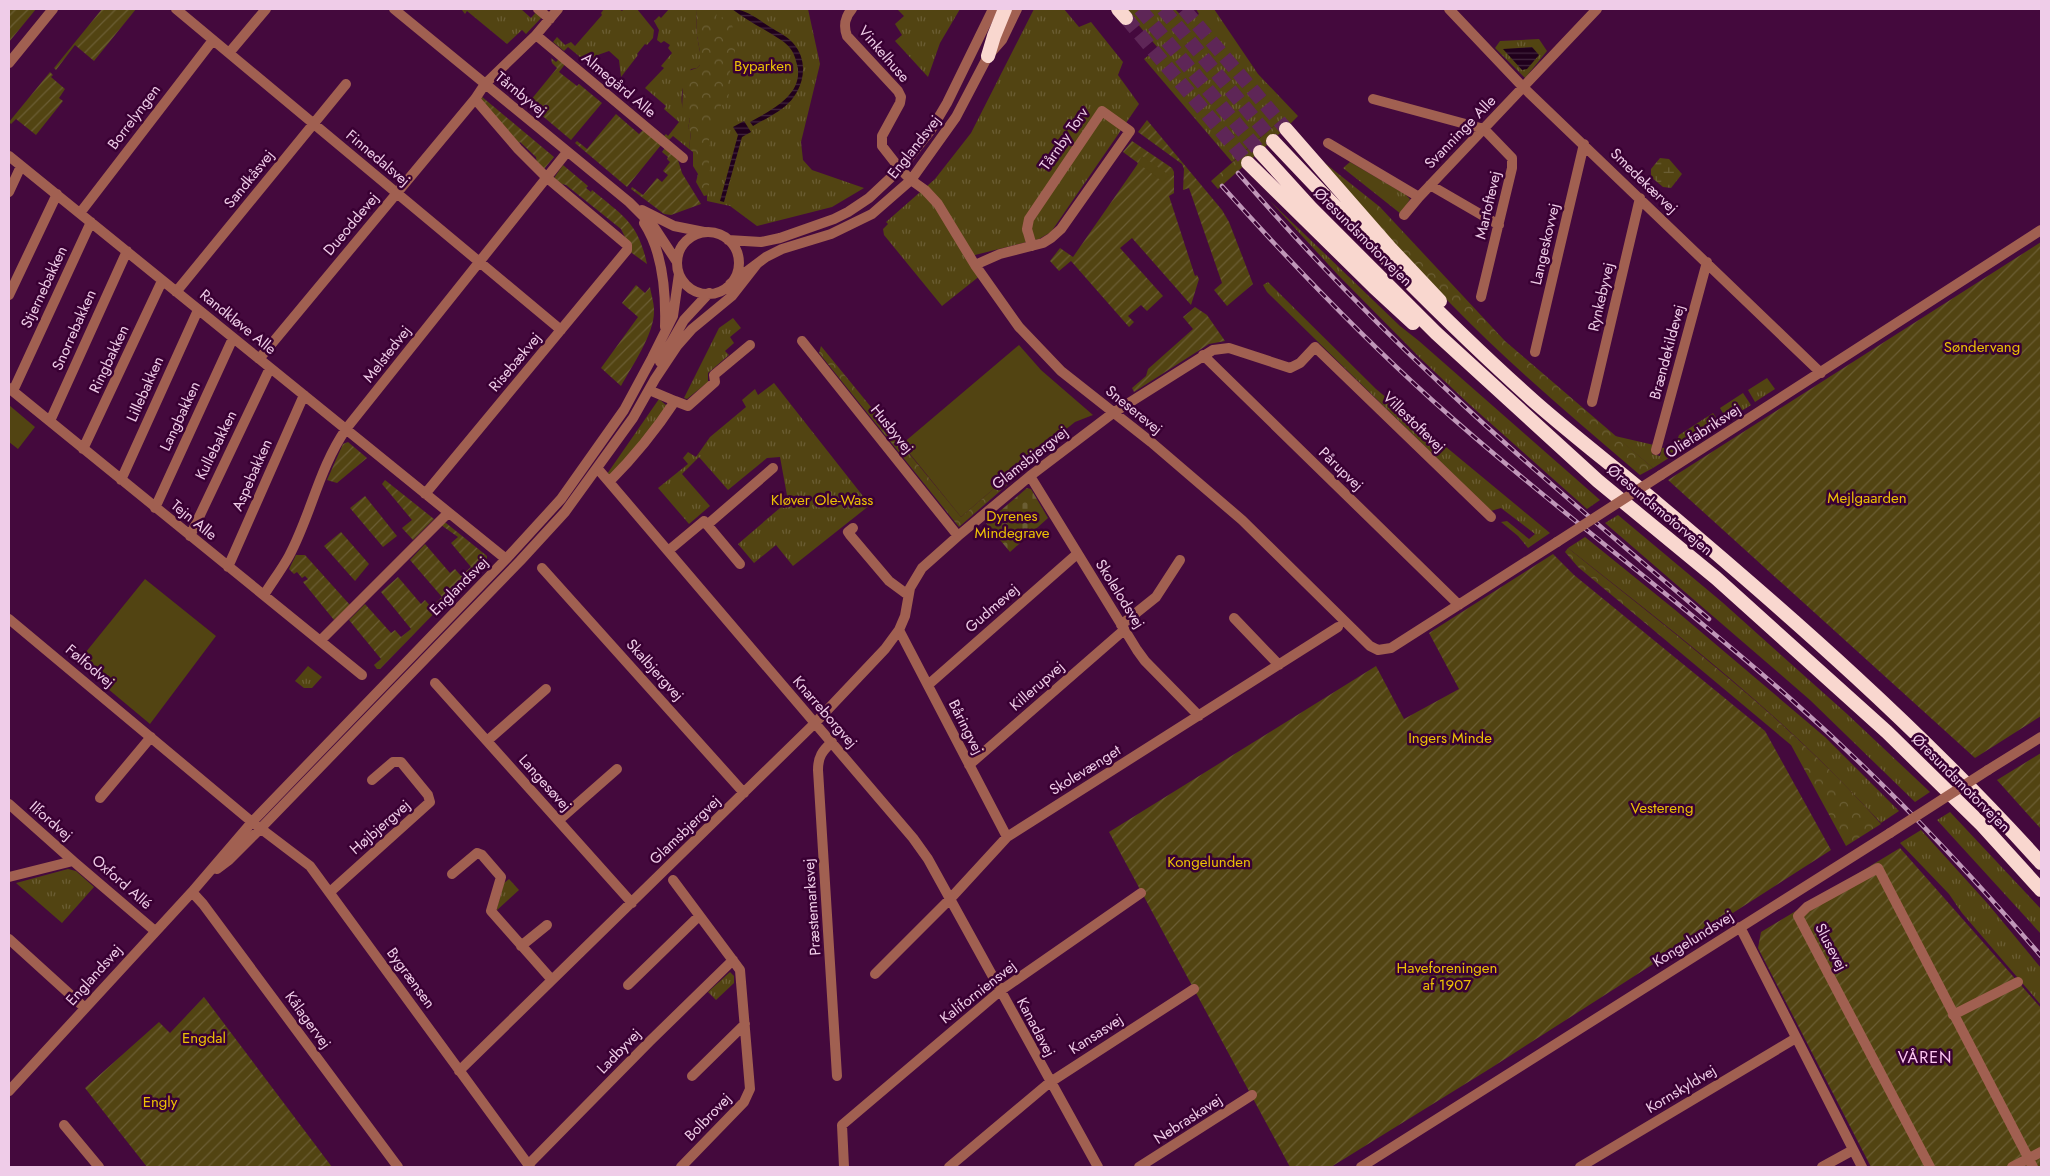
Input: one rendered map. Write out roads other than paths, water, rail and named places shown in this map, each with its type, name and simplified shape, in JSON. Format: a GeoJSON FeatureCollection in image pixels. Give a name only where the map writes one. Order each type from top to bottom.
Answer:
{"type":"FeatureCollection","features":[{"type":"Feature","properties":{"kind":"highway"},"geometry":{"type":"LineString","coordinates":[[988,56],[994,36],[1006,9]]}},
{"type":"Feature","properties":{"kind":"highway"},"geometry":{"type":"LineString","coordinates":[[1286,129],[1391,249],[1462,325],[1656,502]]}},
{"type":"Feature","properties":{"kind":"highway","name":"Øresundsmotorvejen"},"geometry":{"type":"LineString","coordinates":[[1273,141],[1410,284],[1495,365],[1539,405],[1656,502],[1902,720],[2041,863]]}},
{"type":"Feature","properties":{"kind":"highway","name":"Øresundsmotorvejen"},"geometry":{"type":"LineString","coordinates":[[1260,152],[1311,208],[1436,333],[1598,480],[1716,578],[1887,732],[1982,825],[2041,890]]}},
{"type":"Feature","properties":{"kind":"highway"},"geometry":{"type":"LineString","coordinates":[[1248,163],[1374,287],[1466,371],[1557,451],[1598,480]]}},
{"type":"Feature","properties":{"kind":"street"},"geometry":{"type":"LineString","coordinates":[[9,63],[53,9]]}},
{"type":"Feature","properties":{"kind":"street","name":"Finnedalsvej"},"geometry":{"type":"LineString","coordinates":[[176,9],[561,330]]}},
{"type":"Feature","properties":{"kind":"street"},"geometry":{"type":"LineString","coordinates":[[229,53],[266,9]]}},
{"type":"Feature","properties":{"kind":"street","name":"Tårnbyvej"},"geometry":{"type":"LineString","coordinates":[[394,9],[629,202],[654,227],[677,262]]}},
{"type":"Feature","properties":{"kind":"street"},"geometry":{"type":"LineString","coordinates":[[538,9],[550,19]]}},
{"type":"Feature","properties":{"kind":"street"},"geometry":{"type":"LineString","coordinates":[[485,84],[536,35],[558,9]]}},
{"type":"Feature","properties":{"kind":"street","name":"Vinkelhuse"},"geometry":{"type":"LineString","coordinates":[[852,9],[845,20],[847,36],[898,91],[901,97],[898,110],[882,136],[881,141],[884,151],[900,169]]}},
{"type":"Feature","properties":{"kind":"street","name":"Englandsvej"},"geometry":{"type":"LineString","coordinates":[[728,240],[761,242],[780,238],[834,219],[869,198],[900,169],[931,130],[948,103],[994,9]]}},
{"type":"Feature","properties":{"kind":"street","name":"Englandsvej"},"geometry":{"type":"LineString","coordinates":[[730,284],[757,264],[782,249],[831,234],[872,214],[911,180],[956,117],[988,56],[1002,40],[1018,9]]}},
{"type":"Feature","properties":{"kind":"street","name":"Smedekærvej"},"geometry":{"type":"LineString","coordinates":[[1449,9],[1523,87],[1821,373]]}},
{"type":"Feature","properties":{"kind":"street","name":"Svanninge Alle"},"geometry":{"type":"LineString","coordinates":[[1404,215],[1418,197],[1597,9]]}},
{"type":"Feature","properties":{"kind":"street","name":"Almegård Alle"},"geometry":{"type":"LineString","coordinates":[[536,35],[683,158]]}},
{"type":"Feature","properties":{"kind":"street","name":"Borrelyngen"},"geometry":{"type":"LineString","coordinates":[[80,213],[213,40]]}},
{"type":"Feature","properties":{"kind":"street","name":"Sandkåsvej"},"geometry":{"type":"LineString","coordinates":[[176,292],[346,84]]}},
{"type":"Feature","properties":{"kind":"street","name":"Dueoddevej"},"geometry":{"type":"LineString","coordinates":[[259,359],[485,84]]}},
{"type":"Feature","properties":{"kind":"street"},"geometry":{"type":"LineString","coordinates":[[474,99],[518,149],[546,177]]}},
{"type":"Feature","properties":{"kind":"street"},"geometry":{"type":"LineString","coordinates":[[1372,99],[1484,129]]}},
{"type":"Feature","properties":{"kind":"street","name":"Tårnby Torv"},"geometry":{"type":"LineString","coordinates":[[974,266],[1000,254],[1032,246],[1047,241],[1061,229],[1130,131],[1102,111],[1029,219],[1027,228],[1032,246]]}},
{"type":"Feature","properties":{"kind":"street","name":"Martoftevej"},"geometry":{"type":"LineString","coordinates":[[1481,297],[1512,168],[1512,158],[1484,129]]}},
{"type":"Feature","properties":{"kind":"street"},"geometry":{"type":"LineString","coordinates":[[1328,143],[1418,197]]}},
{"type":"Feature","properties":{"kind":"street","name":"Langeskovvej"},"geometry":{"type":"LineString","coordinates":[[1535,352],[1584,144]]}},
{"type":"Feature","properties":{"kind":"street","name":"Melstedvej"},"geometry":{"type":"LineString","coordinates":[[264,595],[289,556],[326,464],[346,429],[567,152]]}},
{"type":"Feature","properties":{"kind":"street","name":"Randkløve Alle"},"geometry":{"type":"LineString","coordinates":[[9,156],[506,560]]}},
{"type":"Feature","properties":{"kind":"street"},"geometry":{"type":"LineString","coordinates":[[9,192],[21,166]]}},
{"type":"Feature","properties":{"kind":"street","name":"Sneserevej"},"geometry":{"type":"LineString","coordinates":[[900,169],[938,204],[974,266],[1003,307],[1042,352],[1061,371],[1242,520],[1370,646],[1378,650]]}},
{"type":"Feature","properties":{"kind":"street","name":"Risebækvej"},"geometry":{"type":"LineString","coordinates":[[425,494],[627,250],[627,245],[624,241],[546,177]]}},
{"type":"Feature","properties":{"kind":"street"},"geometry":{"type":"LineString","coordinates":[[1430,185],[1499,225]]}},
{"type":"Feature","properties":{"kind":"street"},"geometry":{"type":"LineString","coordinates":[[9,295],[57,194]]}},
{"type":"Feature","properties":{"kind":"street","name":"Rynkebyvej"},"geometry":{"type":"LineString","coordinates":[[1592,402],[1640,198]]}},
{"type":"Feature","properties":{"kind":"street"},"geometry":{"type":"LineString","coordinates":[[629,202],[650,233],[656,252],[665,298],[665,333]]}},
{"type":"Feature","properties":{"kind":"street","name":"Tårnbyvej"},"geometry":{"type":"LineString","coordinates":[[629,202],[674,226],[704,232]]}},
{"type":"Feature","properties":{"kind":"street","name":"Stjernebakken"},"geometry":{"type":"LineString","coordinates":[[11,390],[91,222]]}},
{"type":"Feature","properties":{"kind":"street","name":"Oliefabriksvej"},"geometry":{"type":"LineString","coordinates":[[1378,650],[1391,648],[1459,605],[2041,230]]}},
{"type":"Feature","properties":{"kind":"street"},"geometry":{"type":"LineString","coordinates":[[704,232],[721,235],[728,240],[734,247],[738,257],[738,266],[730,284],[724,289],[709,293],[700,292],[684,282],[679,274],[677,262],[678,253],[688,239],[704,232]]}},
{"type":"Feature","properties":{"kind":"street","name":"Snorrebakken"},"geometry":{"type":"LineString","coordinates":[[50,421],[127,251]]}},
{"type":"Feature","properties":{"kind":"street","name":"Brændekildevej"},"geometry":{"type":"LineString","coordinates":[[1656,450],[1707,262]]}},
{"type":"Feature","properties":{"kind":"street","name":"Englandsvej"},"geometry":{"type":"LineString","coordinates":[[256,825],[520,561],[565,512],[598,469],[633,418],[655,379],[677,346],[692,329],[732,296],[757,264]]}},
{"type":"Feature","properties":{"kind":"street","name":"Englandsvej"},"geometry":{"type":"LineString","coordinates":[[9,1091],[155,931],[506,560],[561,499],[624,410],[665,333],[674,307],[679,274]]}},
{"type":"Feature","properties":{"kind":"street","name":"Ringbakken"},"geometry":{"type":"LineString","coordinates":[[83,449],[162,281]]}},
{"type":"Feature","properties":{"kind":"street","name":"Englandsvej"},"geometry":{"type":"LineString","coordinates":[[655,379],[657,368],[675,333],[684,320],[709,293]]}},
{"type":"Feature","properties":{"kind":"street","name":"Lillebakken"},"geometry":{"type":"LineString","coordinates":[[121,480],[198,310]]}},
{"type":"Feature","properties":{"kind":"street","name":"Langbakken"},"geometry":{"type":"LineString","coordinates":[[154,508],[233,338]]}},
{"type":"Feature","properties":{"kind":"street","name":"Husbyvej"},"geometry":{"type":"LineString","coordinates":[[802,341],[958,536]]}},
{"type":"Feature","properties":{"kind":"street"},"geometry":{"type":"LineString","coordinates":[[649,390],[688,406],[715,382],[714,376],[750,345]]}},
{"type":"Feature","properties":{"kind":"street","name":"Glamsbjergvej"},"geometry":{"type":"LineString","coordinates":[[459,1071],[815,723],[885,649],[899,630],[905,616],[910,588],[922,568],[958,536],[1030,476],[1114,413],[1203,355],[1213,350],[1229,348],[1290,368],[1300,363],[1315,347]]}},
{"type":"Feature","properties":{"kind":"street","name":"Villestoftevej"},"geometry":{"type":"LineString","coordinates":[[1315,347],[1492,517]]}},
{"type":"Feature","properties":{"kind":"street","name":"Pårupvej"},"geometry":{"type":"LineString","coordinates":[[1203,355],[1459,605]]}},
{"type":"Feature","properties":{"kind":"street","name":"Kullebakken"},"geometry":{"type":"LineString","coordinates":[[190,536],[270,368]]}},
{"type":"Feature","properties":{"kind":"street","name":"Tejn Alle"},"geometry":{"type":"LineString","coordinates":[[11,390],[154,508],[362,674]]}},
{"type":"Feature","properties":{"kind":"street","name":"Aspebakken"},"geometry":{"type":"LineString","coordinates":[[228,567],[304,395]]}},
{"type":"Feature","properties":{"kind":"street"},"geometry":{"type":"LineString","coordinates":[[609,482],[634,458],[653,435],[675,401]]}},
{"type":"Feature","properties":{"kind":"street"},"geometry":{"type":"LineString","coordinates":[[707,525],[773,468]]}},
{"type":"Feature","properties":{"kind":"street","name":"Knarreborgvej"},"geometry":{"type":"LineString","coordinates":[[598,469],[913,838],[928,860],[950,900]]}},
{"type":"Feature","properties":{"kind":"street","name":"Skolelodsvej"},"geometry":{"type":"LineString","coordinates":[[1030,476],[1145,661],[1199,716]]}},
{"type":"Feature","properties":{"kind":"street"},"geometry":{"type":"LineString","coordinates":[[320,641],[448,513]]}},
{"type":"Feature","properties":{"kind":"street"},"geometry":{"type":"LineString","coordinates":[[668,551],[704,521],[740,564]]}},
{"type":"Feature","properties":{"kind":"street"},"geometry":{"type":"LineString","coordinates":[[853,528],[848,532],[888,581],[908,596]]}},
{"type":"Feature","properties":{"kind":"street","name":"Gudmevej"},"geometry":{"type":"LineString","coordinates":[[928,685],[1077,554]]}},
{"type":"Feature","properties":{"kind":"street","name":"Killerupvej"},"geometry":{"type":"LineString","coordinates":[[969,765],[1156,597],[1180,560]]}},
{"type":"Feature","properties":{"kind":"street","name":"Skalbjergvej"},"geometry":{"type":"LineString","coordinates":[[542,568],[744,793]]}},
{"type":"Feature","properties":{"kind":"street"},"geometry":{"type":"LineString","coordinates":[[1234,618],[1279,664]]}},
{"type":"Feature","properties":{"kind":"street","name":"Følfodvej"},"geometry":{"type":"LineString","coordinates":[[9,619],[256,825]]}},
{"type":"Feature","properties":{"kind":"street","name":"Skolevænget"},"geometry":{"type":"LineString","coordinates":[[876,974],[950,900],[1007,837],[1338,627]]}},
{"type":"Feature","properties":{"kind":"street","name":"Båringvej"},"geometry":{"type":"LineString","coordinates":[[899,630],[1007,837]]}},
{"type":"Feature","properties":{"kind":"street","name":"Langesøvej"},"geometry":{"type":"LineString","coordinates":[[435,683],[632,903]]}},
{"type":"Feature","properties":{"kind":"street"},"geometry":{"type":"LineString","coordinates":[[487,741],[546,689]]}},
{"type":"Feature","properties":{"kind":"street"},"geometry":{"type":"LineString","coordinates":[[100,798],[151,737]]}},
{"type":"Feature","properties":{"kind":"street","name":"Kongelundsvej"},"geometry":{"type":"LineString","coordinates":[[1361,1167],[2041,737]]}},
{"type":"Feature","properties":{"kind":"street","name":"Præstemarksvej"},"geometry":{"type":"LineString","coordinates":[[832,742],[818,758],[818,770],[837,1076]]}},
{"type":"Feature","properties":{"kind":"street","name":"Højbjergvej"},"geometry":{"type":"LineString","coordinates":[[330,892],[430,802],[428,795],[401,762],[393,762],[372,780]]}},
{"type":"Feature","properties":{"kind":"street"},"geometry":{"type":"LineString","coordinates":[[559,820],[617,768]]}},
{"type":"Feature","properties":{"kind":"street","name":"Ilfordvej"},"geometry":{"type":"LineString","coordinates":[[9,804],[73,860]]}},
{"type":"Feature","properties":{"kind":"street","name":"Bygrænsen"},"geometry":{"type":"LineString","coordinates":[[256,825],[310,866],[529,1166]]}},
{"type":"Feature","properties":{"kind":"street"},"geometry":{"type":"LineString","coordinates":[[452,874],[472,856],[477,853],[482,855],[501,877],[491,911],[552,980]]}},
{"type":"Feature","properties":{"kind":"street","name":"Oxford Allé"},"geometry":{"type":"LineString","coordinates":[[9,877],[73,860],[155,931]]}},
{"type":"Feature","properties":{"kind":"street","name":"Slusevej"},"geometry":{"type":"LineString","coordinates":[[1930,1167],[1798,916],[1807,908],[1878,868],[1953,1016],[2031,1163]]}},
{"type":"Feature","properties":{"kind":"street","name":"Bolbrovej"},"geometry":{"type":"LineString","coordinates":[[673,880],[740,970],[750,1089],[744,1102],[681,1167]]}},
{"type":"Feature","properties":{"kind":"street","name":"Kålagervej"},"geometry":{"type":"LineString","coordinates":[[192,892],[398,1167]]}},
{"type":"Feature","properties":{"kind":"street","name":"Kaliforniensvej"},"geometry":{"type":"LineString","coordinates":[[844,1167],[842,1125],[1000,991],[1141,892]]}},
{"type":"Feature","properties":{"kind":"street","name":"Kanadavej"},"geometry":{"type":"LineString","coordinates":[[950,900],[1049,1083],[1098,1167]]}},
{"type":"Feature","properties":{"kind":"street"},"geometry":{"type":"LineString","coordinates":[[628,985],[699,916]]}},
{"type":"Feature","properties":{"kind":"street"},"geometry":{"type":"LineString","coordinates":[[521,946],[546,925]]}},
{"type":"Feature","properties":{"kind":"street"},"geometry":{"type":"LineString","coordinates":[[1740,926],[1862,1167]]}},
{"type":"Feature","properties":{"kind":"street"},"geometry":{"type":"LineString","coordinates":[[9,939],[85,1008]]}},
{"type":"Feature","properties":{"kind":"street","name":"Ladbyvej"},"geometry":{"type":"LineString","coordinates":[[529,1166],[650,1040],[733,960]]}},
{"type":"Feature","properties":{"kind":"street"},"geometry":{"type":"LineString","coordinates":[[1953,1016],[2018,982]]}},
{"type":"Feature","properties":{"kind":"street","name":"Kansasvej"},"geometry":{"type":"LineString","coordinates":[[949,1167],[1049,1083],[1194,989]]}},
{"type":"Feature","properties":{"kind":"street"},"geometry":{"type":"LineString","coordinates":[[692,1076],[745,1024]]}},
{"type":"Feature","properties":{"kind":"street","name":"Kornskyldvej"},"geometry":{"type":"LineString","coordinates":[[1580,1167],[1796,1038]]}},
{"type":"Feature","properties":{"kind":"street","name":"Nebraskavej"},"geometry":{"type":"LineString","coordinates":[[1139,1167],[1252,1095]]}},
{"type":"Feature","properties":{"kind":"street"},"geometry":{"type":"LineString","coordinates":[[64,1125],[99,1167]]}},
{"type":"Feature","properties":{"kind":"street"},"geometry":{"type":"LineString","coordinates":[[1822,1167],[1853,1150]]}},
{"type":"Feature","properties":{"kind":"street"},"geometry":{"type":"LineString","coordinates":[[2012,1167],[2031,1163],[2041,1152]]}},
{"type":"Feature","properties":{"kind":"tunnel"},"geometry":{"type":"LineString","coordinates":[[1140,9],[1260,152]]}},
{"type":"Feature","properties":{"kind":"tunnel"},"geometry":{"type":"LineString","coordinates":[[1163,9],[1273,141]]}},
{"type":"Feature","properties":{"kind":"tunnel"},"geometry":{"type":"LineString","coordinates":[[1184,9],[1286,129]]}},
{"type":"Feature","properties":{"kind":"tunnel"},"geometry":{"type":"LineString","coordinates":[[1126,18],[1248,163]]}},
{"type":"Feature","properties":{"kind":"railway"},"geometry":{"type":"LineString","coordinates":[[1238,173],[1338,283],[1477,418],[1709,619]]}},
{"type":"Feature","properties":{"kind":"railway"},"geometry":{"type":"LineString","coordinates":[[1222,186],[1324,296],[1432,400],[1521,477],[1704,625],[1826,731],[1921,824],[2041,956]]}},
{"type":"Feature","properties":{"kind":"district","name":"VÅREN"},"geometry":{"type":"Point","coordinates":[1925,1057]}},
{"type":"Feature","properties":{"kind":"park label","name":"Byparken"},"geometry":{"type":"Point","coordinates":[763,66]}},
{"type":"Feature","properties":{"kind":"park label","name":"Søndervang"},"geometry":{"type":"Point","coordinates":[1982,347]}},
{"type":"Feature","properties":{"kind":"park label","name":"Mejlgaarden"},"geometry":{"type":"Point","coordinates":[1867,498]}},
{"type":"Feature","properties":{"kind":"park label","name":"Kløver Ole-Wass"},"geometry":{"type":"Point","coordinates":[822,500]}},
{"type":"Feature","properties":{"kind":"park label","name":"Dyrenes Mindegrave"},"geometry":{"type":"Point","coordinates":[1012,524]}},
{"type":"Feature","properties":{"kind":"park label","name":"Ingers Minde"},"geometry":{"type":"Point","coordinates":[1450,738]}},
{"type":"Feature","properties":{"kind":"park label","name":"Vestereng"},"geometry":{"type":"Point","coordinates":[1662,808]}},
{"type":"Feature","properties":{"kind":"park label","name":"Kongelunden"},"geometry":{"type":"Point","coordinates":[1209,862]}},
{"type":"Feature","properties":{"kind":"park label","name":"Haveforeningen af 1907"},"geometry":{"type":"Point","coordinates":[1447,976]}},
{"type":"Feature","properties":{"kind":"park label","name":"Engdal"},"geometry":{"type":"Point","coordinates":[204,1038]}},
{"type":"Feature","properties":{"kind":"park label","name":"Engly"},"geometry":{"type":"Point","coordinates":[160,1102]}}]}
